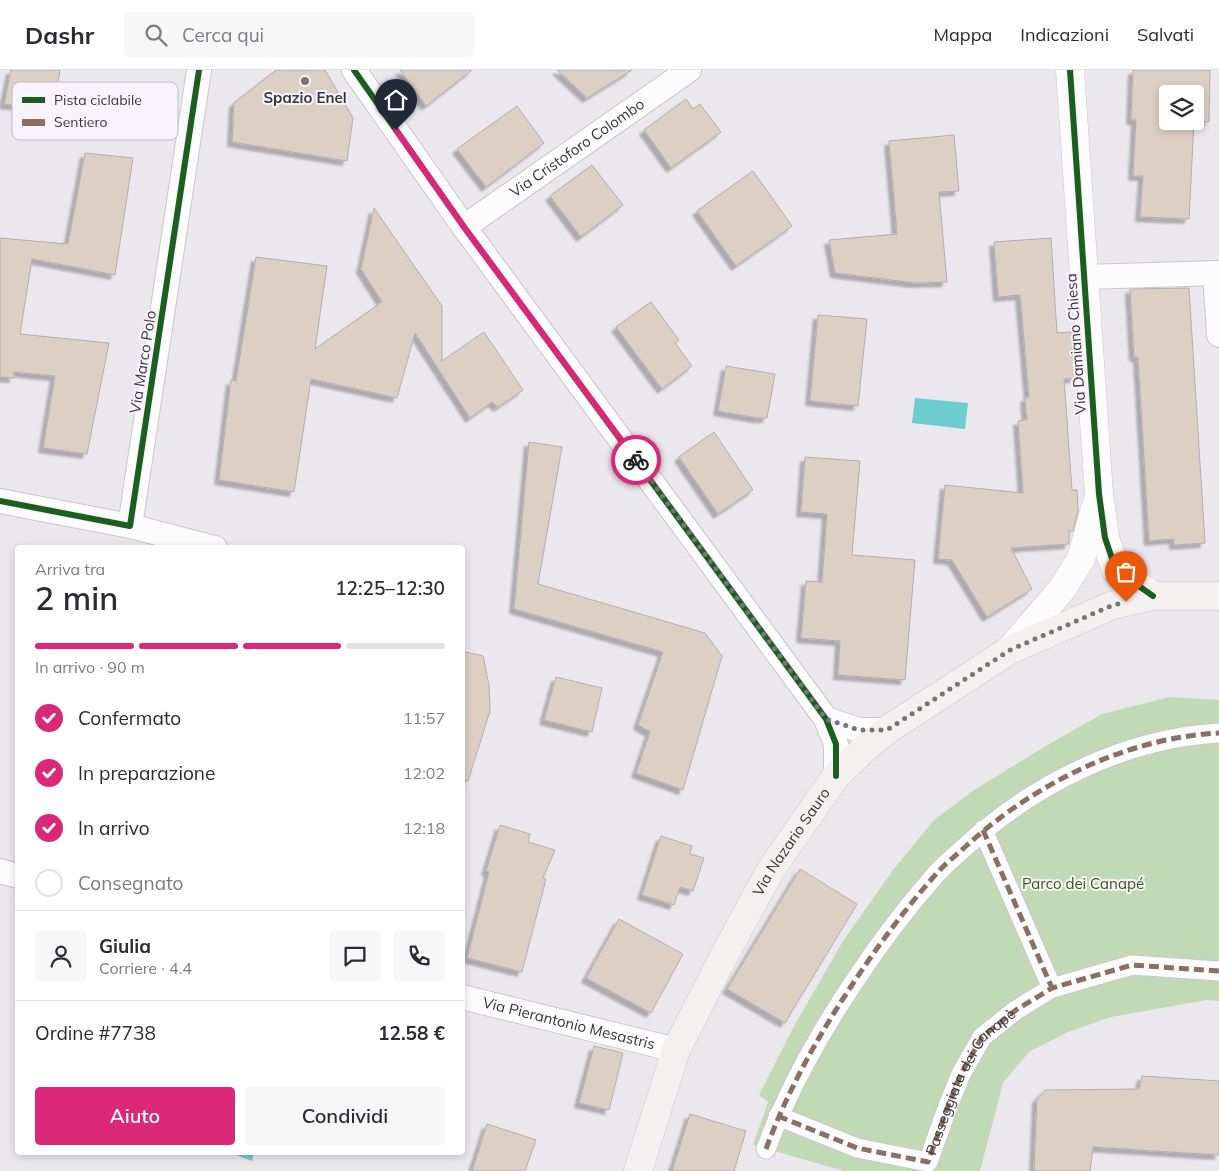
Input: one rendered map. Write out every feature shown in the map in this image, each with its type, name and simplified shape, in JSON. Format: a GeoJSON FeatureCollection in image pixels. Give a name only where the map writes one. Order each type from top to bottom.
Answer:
{"type":"FeatureCollection","features":[{"type":"Feature","properties":{"kind":"main road","name":"Via Nazario Sauro"},"geometry":{"type":"LineString","coordinates":[[638,1171],[676,1050],[770,871],[836,776],[887,730],[1010,650],[1113,605],[1153,596],[1219,596]]}},
{"type":"Feature","properties":{"kind":"street","name":"Via Marco Polo"},"geometry":{"type":"LineString","coordinates":[[130,526],[200,70]]}},
{"type":"Feature","properties":{"kind":"street"},"geometry":{"type":"LineString","coordinates":[[354,70],[464,227],[826,719],[836,744],[836,776]]}},
{"type":"Feature","properties":{"kind":"street","name":"Via Cristoforo Colombo"},"geometry":{"type":"LineString","coordinates":[[464,227],[689,70]]}},
{"type":"Feature","properties":{"kind":"street","name":"Via Damiano Chiesa"},"geometry":{"type":"LineString","coordinates":[[1070,70],[1099,494],[1105,538],[1116,570],[1153,596]]}},
{"type":"Feature","properties":{"kind":"street"},"geometry":{"type":"LineString","coordinates":[[1084,276],[1217,273],[1219,335]]}},
{"type":"Feature","properties":{"kind":"street","name":"Via Damiano Chiesa"},"geometry":{"type":"LineString","coordinates":[[1010,650],[1062,589],[1081,559],[1099,494]]}},
{"type":"Feature","properties":{"kind":"street"},"geometry":{"type":"LineString","coordinates":[[0,501],[130,526],[203,545]]}},
{"type":"Feature","properties":{"kind":"street"},"geometry":{"type":"LineString","coordinates":[[826,719],[859,730],[887,730]]}},
{"type":"Feature","properties":{"kind":"street"},"geometry":{"type":"LineString","coordinates":[[766,1149],[778,1116],[826,1024],[873,953],[938,872],[983,830],[1028,798],[1080,768],[1143,746],[1202,734],[1219,733]]}},
{"type":"Feature","properties":{"kind":"street"},"geometry":{"type":"LineString","coordinates":[[983,830],[1052,988]]}},
{"type":"Feature","properties":{"kind":"street"},"geometry":{"type":"LineString","coordinates":[[0,872],[15,875]]}},
{"type":"Feature","properties":{"kind":"street","name":"Passeggiata dei Canapè"},"geometry":{"type":"LineString","coordinates":[[778,1116],[857,1148],[928,1162],[951,1098],[982,1037],[1016,1010],[1052,988],[1132,965],[1219,971]]}},
{"type":"Feature","properties":{"kind":"street","name":"Via Pierantonio Mesastris"},"geometry":{"type":"LineString","coordinates":[[465,998],[676,1050]]}},
{"type":"Feature","properties":{"kind":"green space","name":"Parco dei Canapé"},"geometry":{"type":"Polygon","coordinates":[[[1170,697],[1219,700],[1219,1001],[1207,1000],[1111,1017],[1068,1032],[1029,1052],[1003,1083],[980,1171],[844,1171],[753,1145],[768,1102],[759,1095],[793,1028],[843,941],[893,870],[934,820],[974,790],[1102,714],[1170,697]]]}},
{"type":"Feature","properties":{"kind":"water"},"geometry":{"type":"Polygon","coordinates":[[[915,398],[968,403],[965,429],[912,423],[915,398]]]}},
{"type":"Feature","properties":{"kind":"water"},"geometry":{"type":"Polygon","coordinates":[[[236,1155],[254,1155],[252,1161],[236,1155]]]}},
{"type":"Feature","properties":{"kind":"building"},"geometry":{"type":"Polygon","coordinates":[[[11,70],[60,70],[58,82],[12,82],[12,105],[4,104],[11,70]]]}},
{"type":"Feature","properties":{"kind":"building"},"geometry":{"type":"Polygon","coordinates":[[[276,70],[325,70],[353,118],[347,161],[232,142],[234,103],[276,70]]]}},
{"type":"Feature","properties":{"kind":"building"},"geometry":{"type":"Polygon","coordinates":[[[400,70],[472,70],[426,106],[400,70]]]}},
{"type":"Feature","properties":{"kind":"building"},"geometry":{"type":"Polygon","coordinates":[[[557,70],[632,70],[587,98],[557,70]]]}},
{"type":"Feature","properties":{"kind":"building"},"geometry":{"type":"Polygon","coordinates":[[[1133,70],[1210,70],[1209,122],[1204,122],[1204,85],[1159,85],[1159,130],[1194,130],[1189,219],[1140,217],[1143,176],[1133,176],[1136,120],[1131,120],[1133,70]]]}},
{"type":"Feature","properties":{"kind":"building"},"geometry":{"type":"Polygon","coordinates":[[[686,99],[693,109],[700,104],[721,132],[671,168],[644,130],[686,99]]]}},
{"type":"Feature","properties":{"kind":"building"},"geometry":{"type":"Polygon","coordinates":[[[517,106],[544,143],[486,187],[457,149],[517,106]]]}},
{"type":"Feature","properties":{"kind":"building"},"geometry":{"type":"Polygon","coordinates":[[[954,135],[959,191],[939,192],[947,282],[916,283],[835,273],[829,240],[897,234],[889,141],[954,135]]]}},
{"type":"Feature","properties":{"kind":"building"},"geometry":{"type":"Polygon","coordinates":[[[85,153],[133,158],[115,275],[32,259],[20,334],[109,343],[87,454],[43,448],[55,376],[14,372],[14,378],[0,377],[0,238],[68,244],[85,153]]]}},
{"type":"Feature","properties":{"kind":"building"},"geometry":{"type":"Polygon","coordinates":[[[592,165],[623,205],[581,237],[550,196],[592,165]]]}},
{"type":"Feature","properties":{"kind":"building"},"geometry":{"type":"Polygon","coordinates":[[[753,171],[792,226],[736,266],[697,211],[753,171]]]}},
{"type":"Feature","properties":{"kind":"building"},"geometry":{"type":"Polygon","coordinates":[[[374,208],[442,306],[442,361],[484,332],[523,390],[498,407],[492,402],[470,418],[415,333],[397,398],[311,379],[294,492],[219,480],[231,380],[236,381],[256,257],[327,266],[315,349],[382,302],[361,269],[374,208]]]}},
{"type":"Feature","properties":{"kind":"building"},"geometry":{"type":"Polygon","coordinates":[[[1051,238],[1057,333],[1071,332],[1075,378],[1064,379],[1072,490],[1077,490],[1078,511],[1073,531],[1069,531],[1069,544],[1011,548],[1032,589],[987,617],[952,560],[938,559],[945,485],[1023,493],[1018,421],[1027,420],[1025,398],[1029,397],[1020,295],[998,297],[994,242],[1051,238]]]}},
{"type":"Feature","properties":{"kind":"building"},"geometry":{"type":"Polygon","coordinates":[[[1189,288],[1205,543],[1174,545],[1174,539],[1149,541],[1138,357],[1134,357],[1130,289],[1189,288]]]}},
{"type":"Feature","properties":{"kind":"building"},"geometry":{"type":"Polygon","coordinates":[[[651,302],[679,340],[675,343],[692,366],[662,389],[616,327],[651,302]]]}},
{"type":"Feature","properties":{"kind":"building"},"geometry":{"type":"Polygon","coordinates":[[[818,315],[867,319],[858,406],[810,401],[818,315]]]}},
{"type":"Feature","properties":{"kind":"building"},"geometry":{"type":"Polygon","coordinates":[[[726,366],[775,374],[767,418],[718,411],[726,366]]]}},
{"type":"Feature","properties":{"kind":"building"},"geometry":{"type":"Polygon","coordinates":[[[714,432],[753,490],[718,514],[679,457],[714,432]]]}},
{"type":"Feature","properties":{"kind":"building"},"geometry":{"type":"Polygon","coordinates":[[[529,442],[562,447],[538,584],[705,633],[722,656],[683,790],[636,773],[650,732],[638,725],[663,652],[514,609],[529,442]]]}},
{"type":"Feature","properties":{"kind":"building"},"geometry":{"type":"Polygon","coordinates":[[[805,457],[860,461],[852,555],[915,560],[905,680],[838,675],[840,641],[801,638],[806,581],[822,582],[827,514],[801,512],[805,457]]]}},
{"type":"Feature","properties":{"kind":"building"},"geometry":{"type":"Polygon","coordinates":[[[465,652],[483,656],[489,685],[490,711],[468,781],[465,780],[465,652]]]}},
{"type":"Feature","properties":{"kind":"building"},"geometry":{"type":"Polygon","coordinates":[[[556,677],[602,688],[592,732],[544,720],[556,677]]]}},
{"type":"Feature","properties":{"kind":"building"},"geometry":{"type":"Polygon","coordinates":[[[500,825],[530,834],[528,842],[555,850],[543,878],[546,879],[522,972],[467,958],[489,872],[486,871],[500,825]]]}},
{"type":"Feature","properties":{"kind":"building"},"geometry":{"type":"Polygon","coordinates":[[[661,836],[692,846],[690,854],[704,858],[693,891],[680,887],[674,905],[642,895],[661,836]]]}},
{"type":"Feature","properties":{"kind":"building"},"geometry":{"type":"Polygon","coordinates":[[[800,869],[857,904],[785,1023],[727,989],[800,869]]]}},
{"type":"Feature","properties":{"kind":"building"},"geometry":{"type":"Polygon","coordinates":[[[619,919],[683,954],[651,1013],[586,978],[619,919]]]}},
{"type":"Feature","properties":{"kind":"building"},"geometry":{"type":"Polygon","coordinates":[[[594,1046],[623,1053],[609,1110],[579,1103],[594,1046]]]}},
{"type":"Feature","properties":{"kind":"building"},"geometry":{"type":"Polygon","coordinates":[[[1142,1076],[1219,1081],[1219,1155],[1093,1147],[1090,1171],[1034,1171],[1037,1099],[1045,1090],[1139,1089],[1142,1076]]]}},
{"type":"Feature","properties":{"kind":"building"},"geometry":{"type":"Polygon","coordinates":[[[690,1114],[746,1131],[734,1171],[672,1171],[690,1114]]]}},
{"type":"Feature","properties":{"kind":"building"},"geometry":{"type":"Polygon","coordinates":[[[487,1124],[536,1140],[525,1171],[472,1171],[487,1124]]]}},
{"type":"Feature","properties":{"kind":"marked path"},"geometry":{"type":"LineString","coordinates":[[766,1149],[793,1086],[814,1046],[838,1007],[891,929],[947,863],[992,824],[1021,803],[1083,768],[1149,744],[1219,733]]}},
{"type":"Feature","properties":{"kind":"marked path"},"geometry":{"type":"LineString","coordinates":[[983,830],[1052,988]]}},
{"type":"Feature","properties":{"kind":"marked path"},"geometry":{"type":"LineString","coordinates":[[778,1116],[857,1148],[928,1162],[961,1074],[982,1037],[1016,1010],[1052,988],[1132,965],[1219,971]]}},
{"type":"Feature","properties":{"kind":"cycle path"},"geometry":{"type":"LineString","coordinates":[[0,501],[130,526],[199,70]]}},
{"type":"Feature","properties":{"kind":"cycle path"},"geometry":{"type":"LineString","coordinates":[[354,70],[464,227],[826,719],[836,744],[836,776]]}},
{"type":"Feature","properties":{"kind":"cycle path"},"geometry":{"type":"LineString","coordinates":[[1070,70],[1099,494],[1105,538],[1116,570],[1153,596]]}},
{"type":"Feature","properties":{"kind":"way so far"},"geometry":{"type":"LineString","coordinates":[[636,460],[826,719],[859,730],[887,730],[1010,650],[1113,605],[1126,602]]}},
{"type":"Feature","properties":{"kind":"place","name":"Spazio Enel"},"geometry":{"type":"Point","coordinates":[305,81]}},
{"type":"Feature","properties":{"kind":"route"},"geometry":{"type":"LineString","coordinates":[[396,130],[464,227],[636,460]]}}]}
